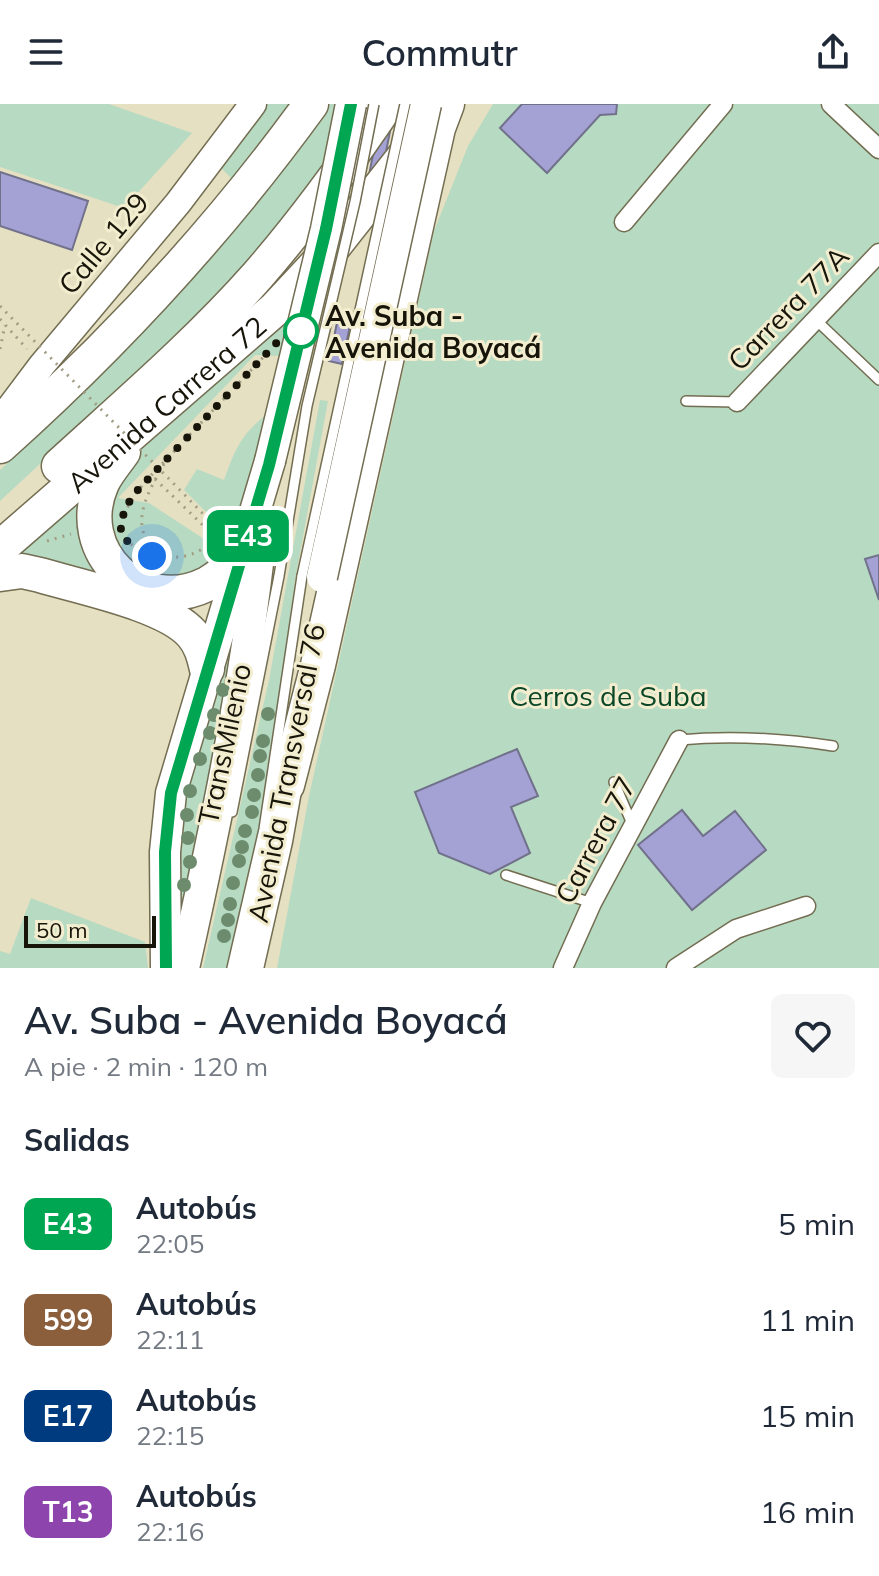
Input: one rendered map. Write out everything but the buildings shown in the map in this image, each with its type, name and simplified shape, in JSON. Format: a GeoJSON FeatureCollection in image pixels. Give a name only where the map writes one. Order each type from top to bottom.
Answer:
{"type":"FeatureCollection","features":[{"type":"Feature","properties":{"kind":"highway"},"geometry":{"type":"LineString","coordinates":[[0,433],[239,162],[283,104]]}},
{"type":"Feature","properties":{"kind":"highway"},"geometry":{"type":"LineString","coordinates":[[0,446],[54,396],[215,225],[311,104]]}},
{"type":"Feature","properties":{"kind":"highway","name":"Avenida Carrera 72"},"geometry":{"type":"LineString","coordinates":[[0,520],[228,307],[309,213],[387,104]]}},
{"type":"Feature","properties":{"kind":"highway"},"geometry":{"type":"LineString","coordinates":[[354,220],[426,104]]}},
{"type":"Feature","properties":{"kind":"highway"},"geometry":{"type":"LineString","coordinates":[[287,785],[318,665],[435,140],[446,104]]}},
{"type":"Feature","properties":{"kind":"highway","name":"Avenida Carrera 72"},"geometry":{"type":"LineString","coordinates":[[0,548],[275,309],[354,220],[446,104]]}},
{"type":"Feature","properties":{"kind":"highway"},"geometry":{"type":"LineString","coordinates":[[153,416],[115,463],[99,493],[95,522],[97,537],[111,566],[139,587],[171,593],[209,583],[229,568],[244,551]]}},
{"type":"Feature","properties":{"kind":"highway"},"geometry":{"type":"LineString","coordinates":[[0,574],[22,571],[40,575],[163,613],[192,634],[199,644],[207,669]]}},
{"type":"Feature","properties":{"kind":"main road","name":"Calle 129"},"geometry":{"type":"LineString","coordinates":[[0,421],[42,365],[178,203],[253,104]]}},
{"type":"Feature","properties":{"kind":"main road"},"geometry":{"type":"LineString","coordinates":[[166,968],[164,905],[168,817],[176,772],[270,463],[326,229],[351,104]]}},
{"type":"Feature","properties":{"kind":"main road","name":"Avenida Transversal 76"},"geometry":{"type":"LineString","coordinates":[[248,968],[287,785],[312,577],[426,104]]}},
{"type":"Feature","properties":{"kind":"main road"},"geometry":{"type":"LineString","coordinates":[[184,968],[217,820],[241,686],[270,463]]}},
{"type":"Feature","properties":{"kind":"street"},"geometry":{"type":"LineString","coordinates":[[624,222],[723,104]]}},
{"type":"Feature","properties":{"kind":"street"},"geometry":{"type":"LineString","coordinates":[[840,107],[879,149]]}},
{"type":"Feature","properties":{"kind":"street","name":"Carrera 77A"},"geometry":{"type":"LineString","coordinates":[[737,402],[879,253]]}},
{"type":"Feature","properties":{"kind":"street","name":"Carrera 77"},"geometry":{"type":"LineString","coordinates":[[563,968],[592,903],[679,740]]}},
{"type":"Feature","properties":{"kind":"street"},"geometry":{"type":"LineString","coordinates":[[676,968],[736,929],[806,906]]}},
{"type":"Feature","properties":{"kind":"lane","name":"TransMilenio"},"geometry":{"type":"LineString","coordinates":[[231,819],[279,576],[307,406],[355,202],[374,104]]}},
{"type":"Feature","properties":{"kind":"lane","name":"TransMilenio"},"geometry":{"type":"LineString","coordinates":[[232,968],[264,829],[405,104]]}},
{"type":"Feature","properties":{"kind":"lane"},"geometry":{"type":"LineString","coordinates":[[816,320],[879,380]]}},
{"type":"Feature","properties":{"kind":"lane"},"geometry":{"type":"LineString","coordinates":[[686,401],[737,402]]}},
{"type":"Feature","properties":{"kind":"lane"},"geometry":{"type":"LineString","coordinates":[[679,740],[729,736],[833,746]]}},
{"type":"Feature","properties":{"kind":"lane"},"geometry":{"type":"LineString","coordinates":[[614,782],[633,826]]}},
{"type":"Feature","properties":{"kind":"lane"},"geometry":{"type":"LineString","coordinates":[[506,875],[592,903]]}},
{"type":"Feature","properties":{"kind":"path"},"geometry":{"type":"LineString","coordinates":[[0,306],[215,526]]}},
{"type":"Feature","properties":{"kind":"path"},"geometry":{"type":"LineString","coordinates":[[0,319],[42,365]]}},
{"type":"Feature","properties":{"kind":"path"},"geometry":{"type":"LineString","coordinates":[[0,349],[5,325]]}},
{"type":"Feature","properties":{"kind":"path"},"geometry":{"type":"LineString","coordinates":[[120,520],[133,495],[274,346]]}},
{"type":"Feature","properties":{"kind":"path"},"geometry":{"type":"LineString","coordinates":[[167,459],[144,502],[142,520],[144,536],[150,546],[170,557]]}},
{"type":"Feature","properties":{"kind":"path"},"geometry":{"type":"LineString","coordinates":[[155,479],[209,531],[215,526]]}},
{"type":"Feature","properties":{"kind":"path"},"geometry":{"type":"LineString","coordinates":[[123,537],[152,556],[170,557],[199,551],[209,544],[215,526]]}},
{"type":"Feature","properties":{"kind":"path"},"geometry":{"type":"LineString","coordinates":[[43,542],[75,533]]}},
{"type":"Feature","properties":{"kind":"green space"},"geometry":{"type":"Polygon","coordinates":[[[0,104],[109,104],[192,133],[124,208],[0,167],[0,104]]]}},
{"type":"Feature","properties":{"kind":"green space"},"geometry":{"type":"Polygon","coordinates":[[[261,104],[291,104],[233,180],[217,164],[261,104]]]}},
{"type":"Feature","properties":{"kind":"green space"},"geometry":{"type":"Polygon","coordinates":[[[328,104],[372,104],[232,286],[0,501],[0,470],[110,362],[215,250],[328,104]]]}},
{"type":"Feature","properties":{"kind":"green space","name":"Cerros de Suba"},"geometry":{"type":"Polygon","coordinates":[[[493,104],[879,104],[879,968],[277,968],[309,796],[434,231],[468,146],[493,104]]]}},
{"type":"Feature","properties":{"kind":"green space"},"geometry":{"type":"Polygon","coordinates":[[[291,309],[280,356],[255,355],[118,498],[149,503],[204,539],[214,534],[220,526],[184,490],[197,469],[224,480],[240,443],[268,413],[249,514],[219,570],[152,585],[108,549],[106,496],[133,449],[291,309]]]}},
{"type":"Feature","properties":{"kind":"green space"},"geometry":{"type":"Polygon","coordinates":[[[320,400],[328,401],[295,580],[263,818],[228,968],[203,968],[269,680],[320,400]]]}},
{"type":"Feature","properties":{"kind":"green space"},"geometry":{"type":"Polygon","coordinates":[[[90,480],[116,579],[0,565],[90,480]]]}},
{"type":"Feature","properties":{"kind":"green space"},"geometry":{"type":"Polygon","coordinates":[[[244,603],[177,963],[179,801],[244,603]]]}},
{"type":"Feature","properties":{"kind":"green space"},"geometry":{"type":"Polygon","coordinates":[[[31,898],[145,942],[148,968],[0,968],[0,951],[10,954],[31,898]]]}},
{"type":"Feature","properties":{"kind":"bus line","name":"E43"},"geometry":{"type":"LineString","coordinates":[[166,968],[165,852],[171,793],[269,465],[326,229],[351,104]]}},
{"type":"Feature","properties":{"kind":"place","name":"Av. Suba - Avenida Boyacá"},"geometry":{"type":"Point","coordinates":[301,331]}},
{"type":"Feature","properties":{"kind":"route"},"geometry":{"type":"LineString","coordinates":[[152,556],[137,549],[118,529],[133,495],[282,337],[301,331]]}}]}
